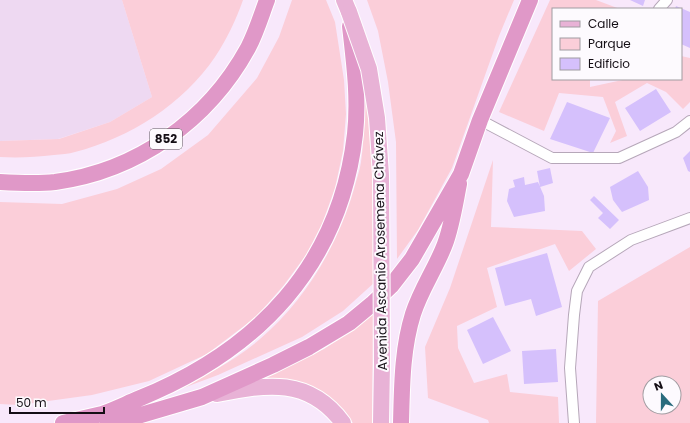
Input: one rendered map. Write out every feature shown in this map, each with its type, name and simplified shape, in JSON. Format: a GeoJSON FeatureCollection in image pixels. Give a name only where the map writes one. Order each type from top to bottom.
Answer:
{"type":"FeatureCollection","features":[{"type":"Feature","properties":{"kind":"highway","name":"852"},"geometry":{"type":"LineString","coordinates":[[0,182],[54,182],[81,177],[120,164],[156,146],[179,131],[200,113],[235,71],[260,22],[267,0]]}},
{"type":"Feature","properties":{"kind":"highway"},"geometry":{"type":"LineString","coordinates":[[401,423],[404,357],[413,314],[445,244],[454,213],[461,174],[480,120],[530,0]]}},
{"type":"Feature","properties":{"kind":"highway"},"geometry":{"type":"LineString","coordinates":[[63,423],[102,414],[159,391],[222,355],[269,317],[288,296],[307,271],[335,217],[347,177],[355,135],[357,102],[355,69],[347,6]]}},
{"type":"Feature","properties":{"kind":"highway"},"geometry":{"type":"LineString","coordinates":[[108,423],[131,418],[202,397],[309,347],[349,323],[391,286],[412,259],[461,174]]}},
{"type":"Feature","properties":{"kind":"main road","name":"Avenida Ascanio Arosemena Chávez"},"geometry":{"type":"LineString","coordinates":[[347,6],[369,70],[377,118],[382,175],[381,423]]}},
{"type":"Feature","properties":{"kind":"main road"},"geometry":{"type":"LineString","coordinates":[[202,397],[249,387],[282,386],[313,396],[338,415],[343,423]]}},
{"type":"Feature","properties":{"kind":"street"},"geometry":{"type":"LineString","coordinates":[[660,8],[667,0]]}},
{"type":"Feature","properties":{"kind":"street"},"geometry":{"type":"LineString","coordinates":[[480,120],[552,158],[619,158],[676,132],[690,121]]}},
{"type":"Feature","properties":{"kind":"street"},"geometry":{"type":"LineString","coordinates":[[574,423],[570,368],[574,315],[577,291],[589,267],[631,240],[690,218]]}},
{"type":"Feature","properties":{"kind":"shaded area"},"geometry":{"type":"Polygon","coordinates":[[[0,0],[122,0],[152,97],[110,122],[58,139],[0,141],[0,0]]]}},
{"type":"Feature","properties":{"kind":"green space"},"geometry":{"type":"Polygon","coordinates":[[[122,0],[243,0],[234,22],[215,57],[187,90],[154,117],[116,138],[73,153],[34,157],[0,157],[0,141],[59,139],[110,122],[152,97],[122,0]]]}},
{"type":"Feature","properties":{"kind":"green space"},"geometry":{"type":"Polygon","coordinates":[[[292,0],[326,0],[335,22],[344,80],[346,114],[343,151],[335,188],[322,224],[306,255],[284,285],[256,317],[207,354],[149,381],[92,395],[19,405],[0,404],[0,202],[62,204],[117,189],[161,169],[208,135],[257,78],[279,37],[292,0]]]}},
{"type":"Feature","properties":{"kind":"green space"},"geometry":{"type":"Polygon","coordinates":[[[367,0],[514,0],[499,36],[452,168],[418,230],[397,259],[396,142],[388,82],[378,31],[367,0]]]}},
{"type":"Feature","properties":{"kind":"green space"},"geometry":{"type":"Polygon","coordinates":[[[550,0],[596,0],[617,8],[552,8],[552,80],[590,80],[590,87],[622,80],[682,80],[682,56],[690,58],[690,102],[683,109],[666,92],[647,83],[615,102],[627,136],[610,143],[616,131],[603,97],[559,93],[544,131],[499,112],[550,0]]]}},
{"type":"Feature","properties":{"kind":"green space"},"geometry":{"type":"Polygon","coordinates":[[[364,77],[371,125],[376,177],[375,282],[343,311],[302,337],[218,375],[175,391],[230,361],[260,339],[291,307],[318,271],[339,231],[360,169],[365,109],[364,77]]]}},
{"type":"Feature","properties":{"kind":"green space"},"geometry":{"type":"Polygon","coordinates":[[[493,160],[491,227],[582,231],[596,249],[569,271],[555,244],[487,268],[497,307],[457,326],[458,348],[474,383],[507,374],[510,392],[558,397],[559,423],[489,423],[488,420],[428,398],[425,347],[450,288],[493,160]]]}},
{"type":"Feature","properties":{"kind":"green space"},"geometry":{"type":"Polygon","coordinates":[[[690,247],[690,423],[596,423],[598,301],[690,247]]]}},
{"type":"Feature","properties":{"kind":"green space"},"geometry":{"type":"Polygon","coordinates":[[[373,314],[372,423],[353,423],[343,410],[326,396],[285,380],[263,377],[324,349],[373,314]]]}},
{"type":"Feature","properties":{"kind":"building"},"geometry":{"type":"Polygon","coordinates":[[[630,0],[645,0],[643,6],[630,0]]]}},
{"type":"Feature","properties":{"kind":"building"},"geometry":{"type":"Polygon","coordinates":[[[682,9],[690,12],[690,48],[682,44],[682,9]]]}},
{"type":"Feature","properties":{"kind":"building"},"geometry":{"type":"Polygon","coordinates":[[[656,89],[671,112],[640,131],[625,108],[656,89]]]}},
{"type":"Feature","properties":{"kind":"building"},"geometry":{"type":"Polygon","coordinates":[[[567,102],[610,118],[593,153],[550,139],[567,102]]]}},
{"type":"Feature","properties":{"kind":"building"},"geometry":{"type":"Polygon","coordinates":[[[690,151],[690,172],[688,171],[683,158],[690,151]]]}},
{"type":"Feature","properties":{"kind":"building"},"geometry":{"type":"Polygon","coordinates":[[[550,168],[553,183],[540,187],[537,171],[550,168]]]}},
{"type":"Feature","properties":{"kind":"building"},"geometry":{"type":"Polygon","coordinates":[[[638,171],[648,187],[649,200],[622,212],[613,200],[610,187],[638,171]]]}},
{"type":"Feature","properties":{"kind":"building"},"geometry":{"type":"Polygon","coordinates":[[[524,177],[525,185],[538,182],[544,196],[545,211],[514,217],[507,201],[509,189],[515,187],[513,180],[524,177]]]}},
{"type":"Feature","properties":{"kind":"building"},"geometry":{"type":"Polygon","coordinates":[[[594,196],[619,220],[610,229],[598,218],[603,213],[590,200],[594,196]]]}},
{"type":"Feature","properties":{"kind":"building"},"geometry":{"type":"Polygon","coordinates":[[[547,253],[562,307],[536,316],[531,299],[505,306],[495,268],[547,253]]]}},
{"type":"Feature","properties":{"kind":"building"},"geometry":{"type":"Polygon","coordinates":[[[493,317],[511,351],[483,364],[467,330],[493,317]]]}},
{"type":"Feature","properties":{"kind":"building"},"geometry":{"type":"Polygon","coordinates":[[[556,349],[558,382],[524,384],[522,351],[556,349]]]}}]}
